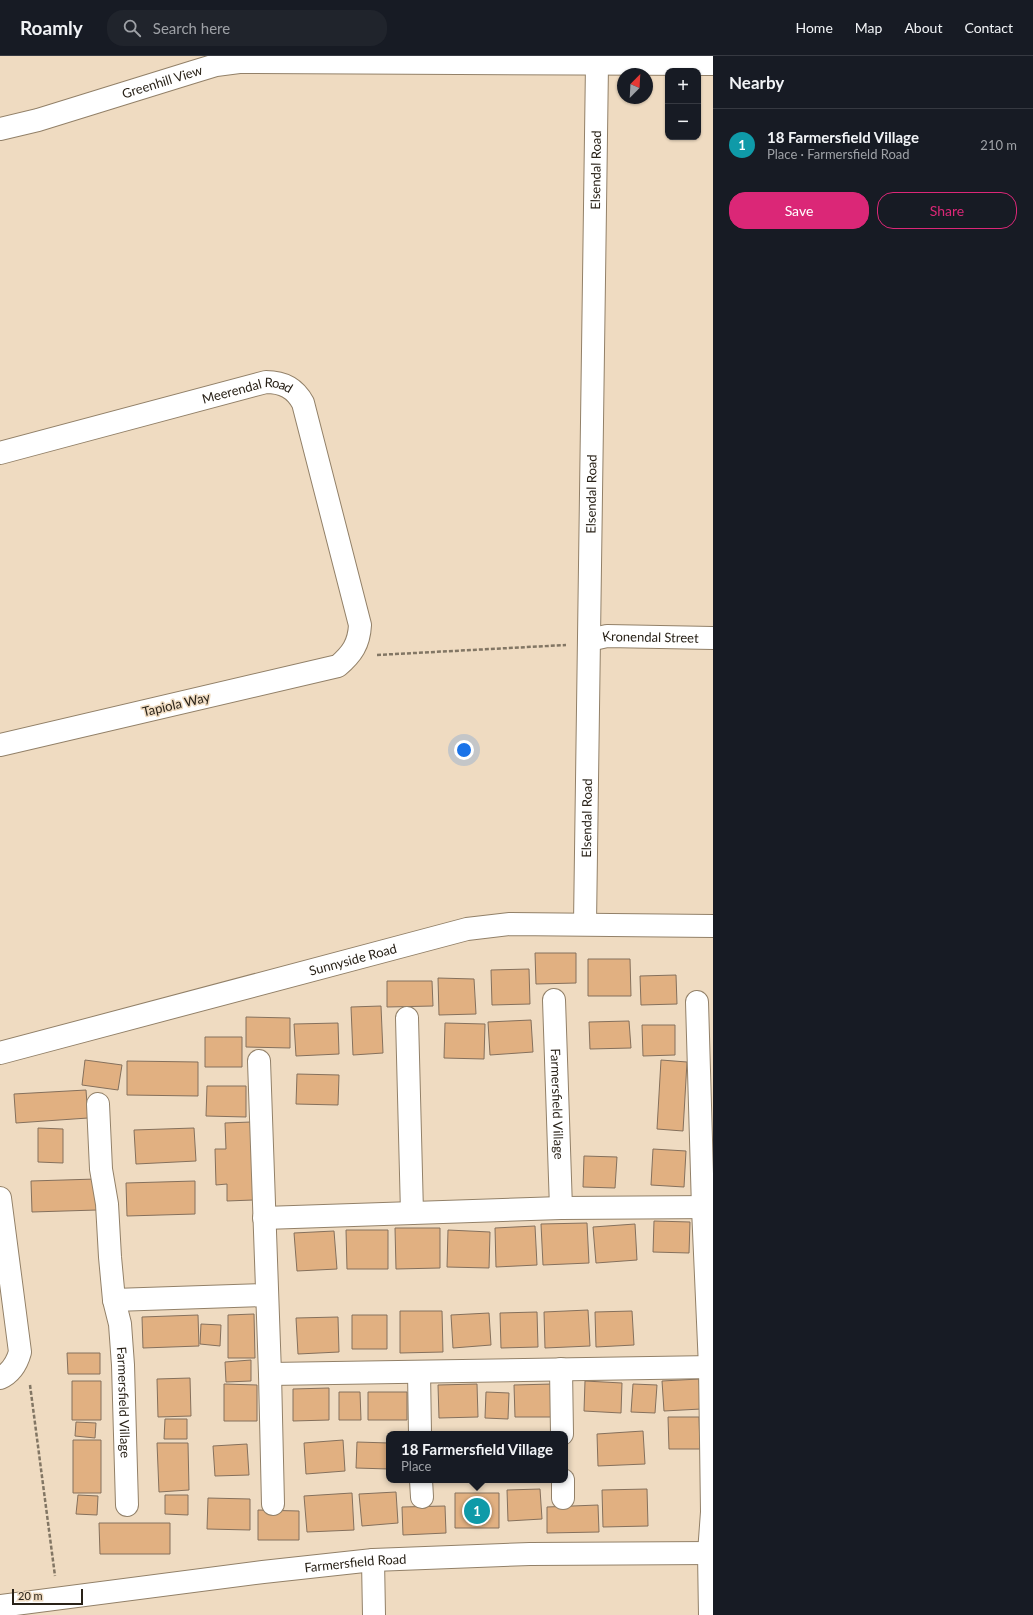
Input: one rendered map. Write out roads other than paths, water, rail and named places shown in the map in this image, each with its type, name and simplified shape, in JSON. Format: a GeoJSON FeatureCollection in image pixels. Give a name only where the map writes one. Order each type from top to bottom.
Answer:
{"type":"FeatureCollection","features":[{"type":"Feature","properties":{"kind":"street","name":"Greenhill View"},"geometry":{"type":"LineString","coordinates":[[0,129],[38,120],[216,65],[239,62],[713,64]]}},
{"type":"Feature","properties":{"kind":"street","name":"Elsendal Road"},"geometry":{"type":"LineString","coordinates":[[585,924],[598,64]]}},
{"type":"Feature","properties":{"kind":"street","name":"Meerendal Road"},"geometry":{"type":"LineString","coordinates":[[0,453],[266,382],[277,382],[287,385],[293,390],[302,403],[360,625],[357,643],[348,657]]}},
{"type":"Feature","properties":{"kind":"street","name":"Kronendal Street"},"geometry":{"type":"LineString","coordinates":[[589,640],[607,636],[713,638]]}},
{"type":"Feature","properties":{"kind":"street","name":"Tapiola Way"},"geometry":{"type":"LineString","coordinates":[[0,745],[338,666],[348,657]]}},
{"type":"Feature","properties":{"kind":"street","name":"Sunnyside Road"},"geometry":{"type":"LineString","coordinates":[[0,1053],[467,929],[510,924],[713,926]]}},
{"type":"Feature","properties":{"kind":"street","name":"Farmersfield Village"},"geometry":{"type":"LineString","coordinates":[[554,1000],[561,1208]]}},
{"type":"Feature","properties":{"kind":"street"},"geometry":{"type":"LineString","coordinates":[[697,1002],[708,1207],[712,1402],[710,1615]]}},
{"type":"Feature","properties":{"kind":"street"},"geometry":{"type":"LineString","coordinates":[[407,1018],[412,1213]]}},
{"type":"Feature","properties":{"kind":"street"},"geometry":{"type":"LineString","coordinates":[[259,1061],[273,1504]]}},
{"type":"Feature","properties":{"kind":"street","name":"Farmersfield Village"},"geometry":{"type":"LineString","coordinates":[[98,1104],[102,1169],[107,1204],[114,1300],[120,1324],[123,1364],[127,1505]]}},
{"type":"Feature","properties":{"kind":"street"},"geometry":{"type":"LineString","coordinates":[[0,1198],[20,1352],[7,1372]]}},
{"type":"Feature","properties":{"kind":"street"},"geometry":{"type":"LineString","coordinates":[[264,1218],[561,1208],[708,1207]]}},
{"type":"Feature","properties":{"kind":"street"},"geometry":{"type":"LineString","coordinates":[[114,1300],[267,1295]]}},
{"type":"Feature","properties":{"kind":"street"},"geometry":{"type":"LineString","coordinates":[[270,1374],[711,1367]]}},
{"type":"Feature","properties":{"kind":"street"},"geometry":{"type":"LineString","coordinates":[[561,1369],[562,1431]]}},
{"type":"Feature","properties":{"kind":"street"},"geometry":{"type":"LineString","coordinates":[[419,1372],[420,1431]]}},
{"type":"Feature","properties":{"kind":"street","name":"Farmersfield Road"},"geometry":{"type":"LineString","coordinates":[[0,1606],[65,1606],[263,1572],[373,1560],[530,1554],[711,1553]]}},
{"type":"Feature","properties":{"kind":"street"},"geometry":{"type":"LineString","coordinates":[[373,1560],[374,1615]]}},
{"type":"Feature","properties":{"kind":"place","name":"18 Farmersfield Village"},"geometry":{"type":"Point","coordinates":[477,1511]}}]}
